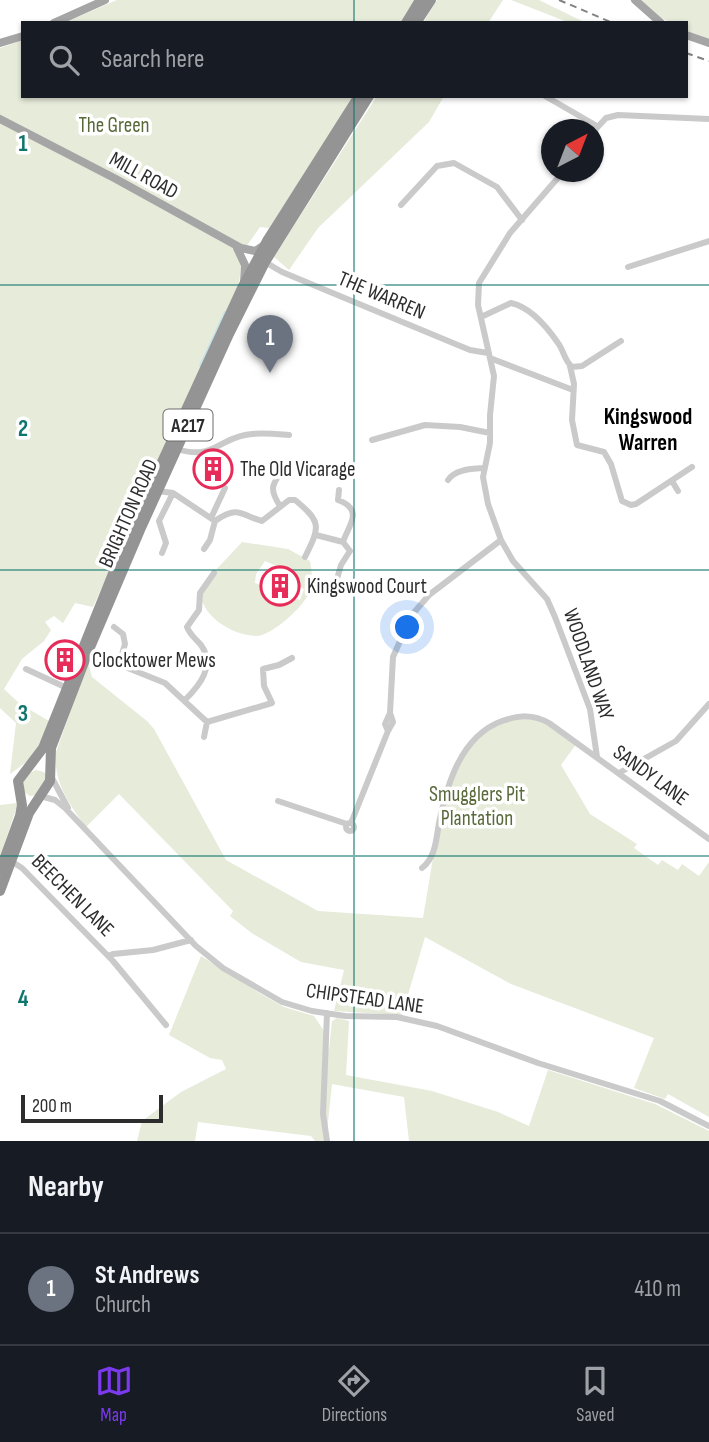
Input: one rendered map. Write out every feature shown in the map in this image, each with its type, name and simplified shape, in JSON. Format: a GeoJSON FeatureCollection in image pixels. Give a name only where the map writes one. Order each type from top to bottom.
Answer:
{"type":"FeatureCollection","features":[{"type":"Feature","properties":{"kind":"highway"},"geometry":{"type":"LineString","coordinates":[[407,21],[420,0]]}},
{"type":"Feature","properties":{"kind":"highway"},"geometry":{"type":"LineString","coordinates":[[417,21],[431,0]]}},
{"type":"Feature","properties":{"kind":"highway","name":"BRIGHTON ROAD"},"geometry":{"type":"LineString","coordinates":[[29,767],[43,748],[128,536],[242,288],[266,243],[358,98]]}},
{"type":"Feature","properties":{"kind":"highway","name":"BRIGHTON ROAD"},"geometry":{"type":"LineString","coordinates":[[50,774],[51,748],[88,652],[177,449],[265,262],[368,98]]}},
{"type":"Feature","properties":{"kind":"highway"},"geometry":{"type":"LineString","coordinates":[[29,767],[41,766],[50,774]]}},
{"type":"Feature","properties":{"kind":"highway","name":"A217"},"geometry":{"type":"LineString","coordinates":[[0,871],[20,816],[20,777],[29,767]]}},
{"type":"Feature","properties":{"kind":"highway","name":"A217"},"geometry":{"type":"LineString","coordinates":[[0,891],[29,813],[49,786],[50,774]]}},
{"type":"Feature","properties":{"kind":"highway"},"geometry":{"type":"LineString","coordinates":[[18,788],[27,797],[39,797]]}},
{"type":"Feature","properties":{"kind":"main road"},"geometry":{"type":"LineString","coordinates":[[59,21],[106,0]]}},
{"type":"Feature","properties":{"kind":"main road"},"geometry":{"type":"LineString","coordinates":[[635,0],[659,21]]}},
{"type":"Feature","properties":{"kind":"main road"},"geometry":{"type":"LineString","coordinates":[[688,35],[709,43]]}},
{"type":"Feature","properties":{"kind":"main road"},"geometry":{"type":"LineString","coordinates":[[0,43],[21,37]]}},
{"type":"Feature","properties":{"kind":"main road","name":"MILL ROAD"},"geometry":{"type":"LineString","coordinates":[[0,119],[107,174],[232,244],[255,251],[266,243]]}},
{"type":"Feature","properties":{"kind":"main road"},"geometry":{"type":"LineString","coordinates":[[232,244],[244,258],[242,288]]}},
{"type":"Feature","properties":{"kind":"street"},"geometry":{"type":"LineString","coordinates":[[548,98],[580,119]]}},
{"type":"Feature","properties":{"kind":"street"},"geometry":{"type":"LineString","coordinates":[[604,120],[618,115],[709,119]]}},
{"type":"Feature","properties":{"kind":"street"},"geometry":{"type":"LineString","coordinates":[[401,205],[437,166],[454,163],[497,187],[522,220]]}},
{"type":"Feature","properties":{"kind":"street","name":"WOODLAND WAY"},"geometry":{"type":"LineString","coordinates":[[554,182],[499,247],[479,283],[477,298],[494,376],[489,447],[483,468],[488,504],[501,540],[513,561],[552,607],[590,709],[597,757]]}},
{"type":"Feature","properties":{"kind":"street"},"geometry":{"type":"LineString","coordinates":[[628,267],[709,241]]}},
{"type":"Feature","properties":{"kind":"street","name":"THE WARREN"},"geometry":{"type":"LineString","coordinates":[[265,262],[288,275],[573,390]]}},
{"type":"Feature","properties":{"kind":"street"},"geometry":{"type":"LineString","coordinates":[[481,317],[511,303],[525,308],[559,344],[575,384],[572,420],[577,444],[604,452],[611,464],[622,501],[636,504],[692,467]]}},
{"type":"Feature","properties":{"kind":"street"},"geometry":{"type":"LineString","coordinates":[[570,366],[582,366],[621,341]]}},
{"type":"Feature","properties":{"kind":"street"},"geometry":{"type":"LineString","coordinates":[[612,346],[617,355]]}},
{"type":"Feature","properties":{"kind":"street"},"geometry":{"type":"LineString","coordinates":[[372,440],[425,425],[460,427],[490,433]]}},
{"type":"Feature","properties":{"kind":"street"},"geometry":{"type":"LineString","coordinates":[[177,449],[190,453],[204,452],[245,435],[289,435]]}},
{"type":"Feature","properties":{"kind":"street"},"geometry":{"type":"LineString","coordinates":[[280,506],[273,496],[272,488],[286,466]]}},
{"type":"Feature","properties":{"kind":"street"},"geometry":{"type":"LineString","coordinates":[[448,480],[457,472],[483,468]]}},
{"type":"Feature","properties":{"kind":"street"},"geometry":{"type":"LineString","coordinates":[[672,481],[678,491]]}},
{"type":"Feature","properties":{"kind":"street"},"geometry":{"type":"LineString","coordinates":[[204,549],[210,540],[213,519],[225,488]]}},
{"type":"Feature","properties":{"kind":"street"},"geometry":{"type":"LineString","coordinates":[[339,490],[338,500],[348,505],[353,517],[343,542]]}},
{"type":"Feature","properties":{"kind":"street"},"geometry":{"type":"LineString","coordinates":[[158,491],[173,493],[213,519]]}},
{"type":"Feature","properties":{"kind":"street"},"geometry":{"type":"LineString","coordinates":[[162,552],[166,543],[159,521],[173,493]]}},
{"type":"Feature","properties":{"kind":"street"},"geometry":{"type":"LineString","coordinates":[[213,519],[243,512],[262,521],[290,499],[314,517],[317,527],[305,557]]}},
{"type":"Feature","properties":{"kind":"street"},"geometry":{"type":"LineString","coordinates":[[316,535],[343,542],[350,549],[341,565],[335,586],[330,590],[323,590]]}},
{"type":"Feature","properties":{"kind":"street"},"geometry":{"type":"LineString","coordinates":[[278,801],[349,824],[388,731],[393,725],[390,713],[393,657],[411,616],[429,595],[501,540]]}},
{"type":"Feature","properties":{"kind":"street"},"geometry":{"type":"LineString","coordinates":[[185,701],[200,684],[206,670],[204,650],[187,629],[199,610],[200,593],[214,573]]}},
{"type":"Feature","properties":{"kind":"street"},"geometry":{"type":"LineString","coordinates":[[114,627],[123,634],[125,644],[119,664]]}},
{"type":"Feature","properties":{"kind":"street"},"geometry":{"type":"LineString","coordinates":[[88,652],[165,683],[207,722]]}},
{"type":"Feature","properties":{"kind":"street"},"geometry":{"type":"LineString","coordinates":[[276,710],[264,686],[262,671],[264,667],[279,665],[292,658]]}},
{"type":"Feature","properties":{"kind":"street"},"geometry":{"type":"LineString","coordinates":[[26,669],[67,688]]}},
{"type":"Feature","properties":{"kind":"street"},"geometry":{"type":"LineString","coordinates":[[207,722],[272,703]]}},
{"type":"Feature","properties":{"kind":"street"},"geometry":{"type":"LineString","coordinates":[[619,773],[676,741],[709,704]]}},
{"type":"Feature","properties":{"kind":"street","name":"SANDY LANE"},"geometry":{"type":"LineString","coordinates":[[422,868],[434,852],[448,787],[465,751],[481,732],[506,719],[530,716],[550,723],[709,839]]}},
{"type":"Feature","properties":{"kind":"street"},"geometry":{"type":"LineString","coordinates":[[204,737],[207,722]]}},
{"type":"Feature","properties":{"kind":"street","name":"CHIPSTEAD LANE"},"geometry":{"type":"LineString","coordinates":[[50,774],[72,815]]}},
{"type":"Feature","properties":{"kind":"street","name":"CHIPSTEAD LANE"},"geometry":{"type":"LineString","coordinates":[[39,797],[55,800],[72,815],[191,940],[223,968],[282,1002],[327,1013],[397,1017],[437,1026],[530,1060],[660,1101],[709,1126]]}},
{"type":"Feature","properties":{"kind":"street","name":"BEECHEN LANE"},"geometry":{"type":"LineString","coordinates":[[11,861],[22,868],[109,956],[166,1026]]}},
{"type":"Feature","properties":{"kind":"street","name":"BEECHEN LANE"},"geometry":{"type":"LineString","coordinates":[[109,956],[153,950],[191,940]]}},
{"type":"Feature","properties":{"kind":"street"},"geometry":{"type":"LineString","coordinates":[[327,1013],[323,1114],[327,1141]]}},
{"type":"Feature","properties":{"kind":"green space"},"geometry":{"type":"Polygon","coordinates":[[[117,0],[416,0],[403,21],[69,21],[117,0]]]}},
{"type":"Feature","properties":{"kind":"green space"},"geometry":{"type":"Polygon","coordinates":[[[437,0],[503,0],[489,21],[424,21],[437,0]]]}},
{"type":"Feature","properties":{"kind":"green space"},"geometry":{"type":"Polygon","coordinates":[[[511,0],[539,0],[582,21],[565,21],[511,0]]]}},
{"type":"Feature","properties":{"kind":"green space"},"geometry":{"type":"Polygon","coordinates":[[[638,0],[709,0],[709,43],[688,32],[688,21],[669,21],[655,14],[638,0]]]}},
{"type":"Feature","properties":{"kind":"green space","name":"The Green"},"geometry":{"type":"Polygon","coordinates":[[[21,41],[21,98],[353,98],[269,228],[260,227],[246,247],[237,248],[241,263],[239,284],[93,607],[75,603],[63,623],[54,616],[45,622],[51,630],[44,641],[22,659],[4,689],[20,704],[49,721],[36,755],[10,774],[16,723],[0,708],[0,48],[21,41]]]}},
{"type":"Feature","properties":{"kind":"green space"},"geometry":{"type":"Polygon","coordinates":[[[376,98],[443,98],[429,122],[318,228],[289,270],[274,257],[376,98]]]}},
{"type":"Feature","properties":{"kind":"green space"},"geometry":{"type":"Polygon","coordinates":[[[242,542],[288,549],[310,561],[312,581],[306,599],[294,613],[270,631],[256,636],[229,628],[207,610],[200,593],[213,573],[242,542]],[[265,561],[256,574],[255,583],[285,594],[284,598],[300,600],[304,589],[279,579],[283,569],[265,561]]]}},
{"type":"Feature","properties":{"kind":"green space","name":"Smugglers Pit Plantation"},"geometry":{"type":"Polygon","coordinates":[[[88,662],[92,677],[154,729],[226,860],[318,911],[423,918],[448,787],[475,737],[515,717],[538,718],[577,743],[561,765],[590,814],[637,844],[634,848],[658,865],[662,860],[678,870],[682,864],[699,876],[709,862],[709,1117],[668,1094],[665,1099],[634,1088],[654,1038],[511,984],[425,937],[402,1015],[334,1011],[344,970],[301,962],[253,934],[230,916],[233,911],[119,794],[86,827],[68,801],[60,782],[56,752],[88,662]]]}},
{"type":"Feature","properties":{"kind":"green space"},"geometry":{"type":"Polygon","coordinates":[[[36,770],[44,772],[48,777],[37,795],[30,796],[24,792],[22,784],[30,773],[36,770]]]}},
{"type":"Feature","properties":{"kind":"green space"},"geometry":{"type":"Polygon","coordinates":[[[18,803],[0,857],[0,805],[18,803]]]}},
{"type":"Feature","properties":{"kind":"green space"},"geometry":{"type":"Polygon","coordinates":[[[201,956],[284,1007],[314,1016],[324,1031],[329,1050],[332,1021],[337,1018],[349,1021],[346,1075],[432,1091],[498,1112],[529,1126],[548,1070],[655,1104],[709,1131],[709,1141],[409,1141],[404,1097],[332,1084],[326,1141],[315,1141],[311,1136],[198,1122],[195,1141],[137,1141],[142,1121],[181,1092],[226,1069],[222,1060],[210,1058],[169,1035],[201,956]]]}},
{"type":"Feature","properties":{"kind":"waterway"},"geometry":{"type":"LineString","coordinates":[[200,366],[225,312]]}},
{"type":"Feature","properties":{"kind":"railway"},"geometry":{"type":"LineString","coordinates":[[559,0],[608,21]]}},
{"type":"Feature","properties":{"kind":"railway"},"geometry":{"type":"LineString","coordinates":[[688,54],[709,61]]}},
{"type":"Feature","properties":{"kind":"place","name":"St Andrews"},"geometry":{"type":"Point","coordinates":[270,373]}},
{"type":"Feature","properties":{"kind":"place","name":"The Old Vicarage"},"geometry":{"type":"Point","coordinates":[213,469]}},
{"type":"Feature","properties":{"kind":"place","name":"Kingswood Court"},"geometry":{"type":"Point","coordinates":[280,586]}},
{"type":"Feature","properties":{"kind":"place","name":"Clocktower Mews"},"geometry":{"type":"Point","coordinates":[65,660]}},
{"type":"Feature","properties":{"kind":"district","name":"Kingswood Warren"},"geometry":{"type":"Point","coordinates":[648,429]}}]}
